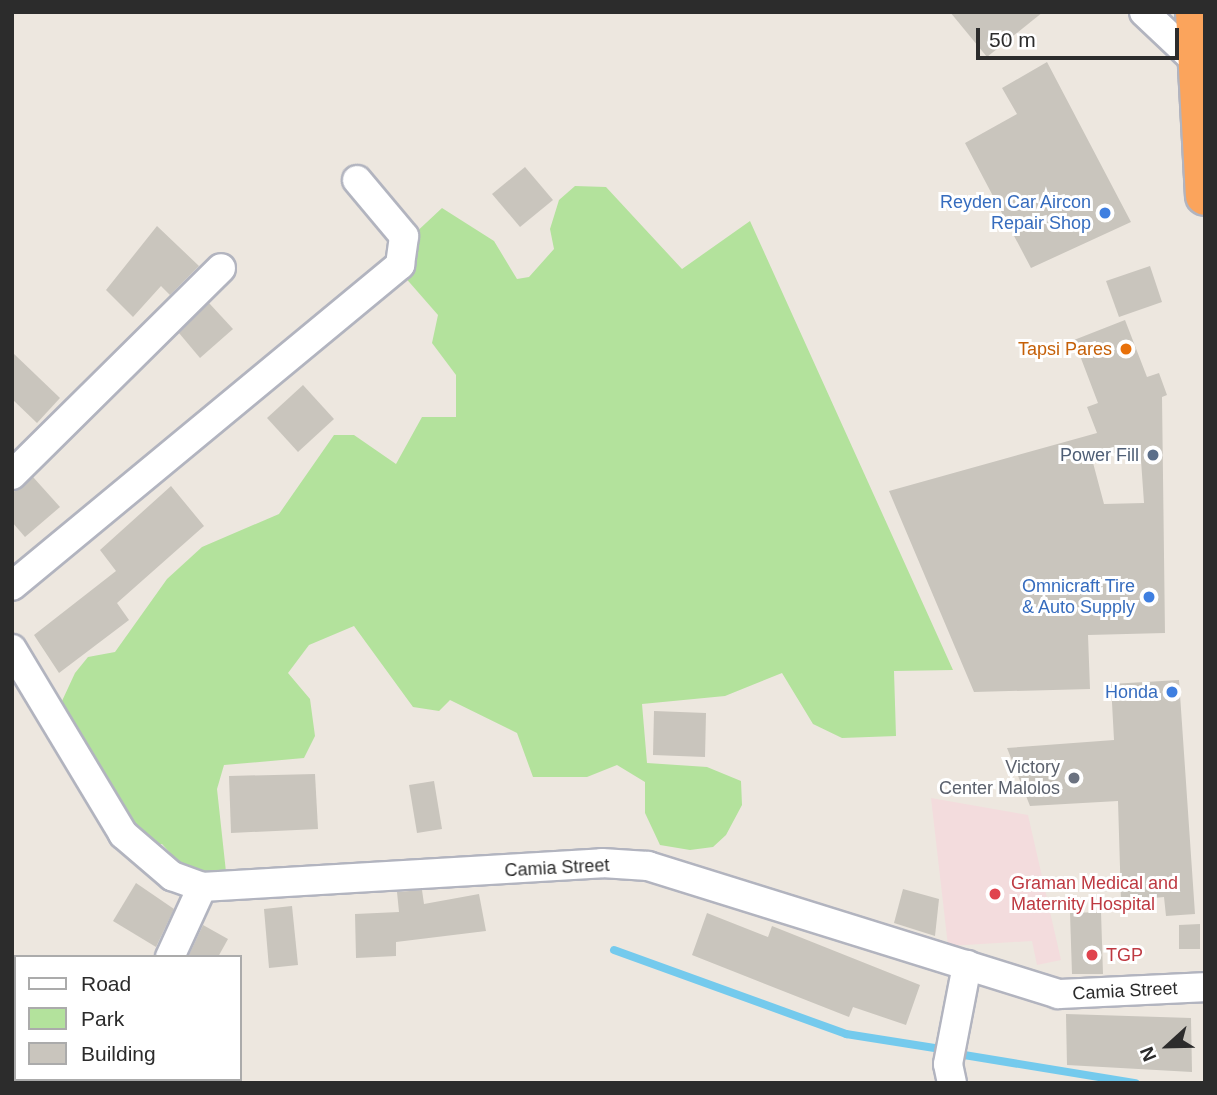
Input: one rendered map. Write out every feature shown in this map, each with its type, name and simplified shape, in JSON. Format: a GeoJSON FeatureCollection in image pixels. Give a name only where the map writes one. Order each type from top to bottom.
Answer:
{"type":"FeatureCollection","features":[{"type":"Feature","properties":{"kind":"highway"},"geometry":{"type":"LineString","coordinates":[[1195,12],[1205,197]]}},
{"type":"Feature","properties":{"kind":"street"},"geometry":{"type":"LineString","coordinates":[[1144,12],[1198,63]]}},
{"type":"Feature","properties":{"kind":"street"},"geometry":{"type":"LineString","coordinates":[[12,586],[400,265],[404,236],[357,180]]}},
{"type":"Feature","properties":{"kind":"street"},"geometry":{"type":"LineString","coordinates":[[12,475],[221,268]]}},
{"type":"Feature","properties":{"kind":"street","name":"Camia Street"},"geometry":{"type":"LineString","coordinates":[[12,649],[123,834],[172,876],[202,887],[602,863],[648,866],[1058,994],[1205,986]]}},
{"type":"Feature","properties":{"kind":"street"},"geometry":{"type":"LineString","coordinates":[[171,955],[202,887]]}},
{"type":"Feature","properties":{"kind":"street"},"geometry":{"type":"LineString","coordinates":[[952,1083],[948,1064],[967,965]]}},
{"type":"Feature","properties":{"kind":"shaded area","name":"Graman Medical and Maternity Hospital"},"geometry":{"type":"Polygon","coordinates":[[[931,798],[1028,815],[1061,960],[1037,965],[1032,941],[948,946],[931,798]]]}},
{"type":"Feature","properties":{"kind":"green space"},"geometry":{"type":"Polygon","coordinates":[[[575,186],[606,187],[682,269],[750,221],[953,670],[894,671],[896,736],[842,738],[813,724],[782,673],[725,696],[642,704],[647,763],[707,767],[741,781],[742,805],[726,835],[713,847],[690,850],[660,845],[645,813],[645,782],[617,765],[587,777],[533,777],[517,733],[450,700],[439,711],[413,707],[354,626],[309,645],[288,673],[310,699],[315,736],[304,758],[224,765],[217,789],[226,872],[214,878],[184,868],[162,844],[148,845],[121,816],[73,731],[62,701],[75,673],[88,657],[115,652],[167,579],[202,547],[279,514],[334,435],[354,435],[396,464],[422,417],[456,417],[456,375],[432,343],[438,315],[403,275],[411,237],[442,208],[494,241],[517,279],[529,277],[554,249],[550,229],[559,200],[575,186]]]}},
{"type":"Feature","properties":{"kind":"building"},"geometry":{"type":"Polygon","coordinates":[[[950,12],[1043,12],[987,57],[950,12]]]}},
{"type":"Feature","properties":{"kind":"building"},"geometry":{"type":"Polygon","coordinates":[[[1047,62],[1131,222],[1031,268],[965,143],[1017,114],[1002,88],[1047,62]]]}},
{"type":"Feature","properties":{"kind":"building"},"geometry":{"type":"Polygon","coordinates":[[[525,167],[553,200],[520,227],[492,194],[525,167]]]}},
{"type":"Feature","properties":{"kind":"building"},"geometry":{"type":"Polygon","coordinates":[[[157,226],[199,266],[170,295],[161,286],[133,317],[106,290],[157,226]]]}},
{"type":"Feature","properties":{"kind":"building"},"geometry":{"type":"Polygon","coordinates":[[[1150,266],[1162,302],[1119,317],[1106,281],[1150,266]]]}},
{"type":"Feature","properties":{"kind":"building"},"geometry":{"type":"Polygon","coordinates":[[[209,303],[233,329],[200,358],[179,333],[209,303]]]}},
{"type":"Feature","properties":{"kind":"building"},"geometry":{"type":"Polygon","coordinates":[[[1125,320],[1147,377],[1159,373],[1167,395],[1162,397],[1165,633],[1088,635],[1090,689],[974,692],[889,491],[1097,433],[1087,407],[1098,403],[1074,340],[1125,320]],[[1140,446],[1092,459],[1104,504],[1144,503],[1140,446]]]}},
{"type":"Feature","properties":{"kind":"building"},"geometry":{"type":"Polygon","coordinates":[[[12,352],[60,398],[37,423],[12,399],[12,352]]]}},
{"type":"Feature","properties":{"kind":"building"},"geometry":{"type":"Polygon","coordinates":[[[303,385],[334,419],[298,452],[267,418],[303,385]]]}},
{"type":"Feature","properties":{"kind":"building"},"geometry":{"type":"Polygon","coordinates":[[[33,477],[60,507],[25,537],[12,522],[12,493],[33,477]]]}},
{"type":"Feature","properties":{"kind":"building"},"geometry":{"type":"Polygon","coordinates":[[[171,486],[204,526],[117,603],[129,620],[59,673],[34,635],[116,571],[100,550],[171,486]]]}},
{"type":"Feature","properties":{"kind":"building"},"geometry":{"type":"Polygon","coordinates":[[[1179,680],[1195,914],[1166,916],[1164,897],[1121,901],[1118,801],[1030,806],[1007,748],[1114,740],[1111,684],[1179,680]]]}},
{"type":"Feature","properties":{"kind":"building"},"geometry":{"type":"Polygon","coordinates":[[[654,711],[706,713],[705,757],[653,755],[654,711]]]}},
{"type":"Feature","properties":{"kind":"building"},"geometry":{"type":"Polygon","coordinates":[[[315,774],[318,829],[231,833],[229,776],[315,774]]]}},
{"type":"Feature","properties":{"kind":"building"},"geometry":{"type":"Polygon","coordinates":[[[434,781],[442,829],[417,833],[409,785],[434,781]]]}},
{"type":"Feature","properties":{"kind":"building"},"geometry":{"type":"Polygon","coordinates":[[[136,883],[174,909],[156,947],[113,921],[136,883]]]}},
{"type":"Feature","properties":{"kind":"building"},"geometry":{"type":"Polygon","coordinates":[[[903,889],[939,899],[935,936],[894,923],[903,889]]]}},
{"type":"Feature","properties":{"kind":"building"},"geometry":{"type":"Polygon","coordinates":[[[422,890],[424,904],[479,894],[486,931],[396,942],[396,956],[356,958],[355,914],[399,912],[397,892],[422,890]]]}},
{"type":"Feature","properties":{"kind":"building"},"geometry":{"type":"Polygon","coordinates":[[[292,906],[298,965],[269,968],[264,909],[292,906]]]}},
{"type":"Feature","properties":{"kind":"building"},"geometry":{"type":"Polygon","coordinates":[[[1101,912],[1103,974],[1072,974],[1070,913],[1101,912]]]}},
{"type":"Feature","properties":{"kind":"building"},"geometry":{"type":"Polygon","coordinates":[[[707,913],[768,937],[772,926],[920,985],[906,1025],[853,1007],[849,1017],[692,955],[707,913]]]}},
{"type":"Feature","properties":{"kind":"building"},"geometry":{"type":"Polygon","coordinates":[[[1200,924],[1200,949],[1179,949],[1179,925],[1200,924]]]}},
{"type":"Feature","properties":{"kind":"building"},"geometry":{"type":"Polygon","coordinates":[[[203,925],[228,939],[219,955],[189,955],[203,925]]]}},
{"type":"Feature","properties":{"kind":"building"},"geometry":{"type":"Polygon","coordinates":[[[1066,1014],[1191,1018],[1192,1072],[1067,1065],[1066,1014]]]}},
{"type":"Feature","properties":{"kind":"waterway"},"geometry":{"type":"LineString","coordinates":[[614,950],[846,1034],[941,1049]]}},
{"type":"Feature","properties":{"kind":"waterway"},"geometry":{"type":"LineString","coordinates":[[958,1054],[1136,1083]]}},
{"type":"Feature","properties":{"kind":"place","name":"Reyden Car Aircon Repair Shop"},"geometry":{"type":"Point","coordinates":[1105,213]}},
{"type":"Feature","properties":{"kind":"place","name":"Tapsi Pares"},"geometry":{"type":"Point","coordinates":[1126,349]}},
{"type":"Feature","properties":{"kind":"place","name":"Power Fill"},"geometry":{"type":"Point","coordinates":[1153,455]}},
{"type":"Feature","properties":{"kind":"place","name":"Omnicraft Tire & Auto Supply"},"geometry":{"type":"Point","coordinates":[1149,597]}},
{"type":"Feature","properties":{"kind":"place","name":"Honda"},"geometry":{"type":"Point","coordinates":[1172,692]}},
{"type":"Feature","properties":{"kind":"place","name":"Victory Center Malolos"},"geometry":{"type":"Point","coordinates":[1074,778]}},
{"type":"Feature","properties":{"kind":"place","name":"Graman Medical and Maternity Hospital"},"geometry":{"type":"Point","coordinates":[995,894]}},
{"type":"Feature","properties":{"kind":"place","name":"TGP"},"geometry":{"type":"Point","coordinates":[1092,955]}}]}
